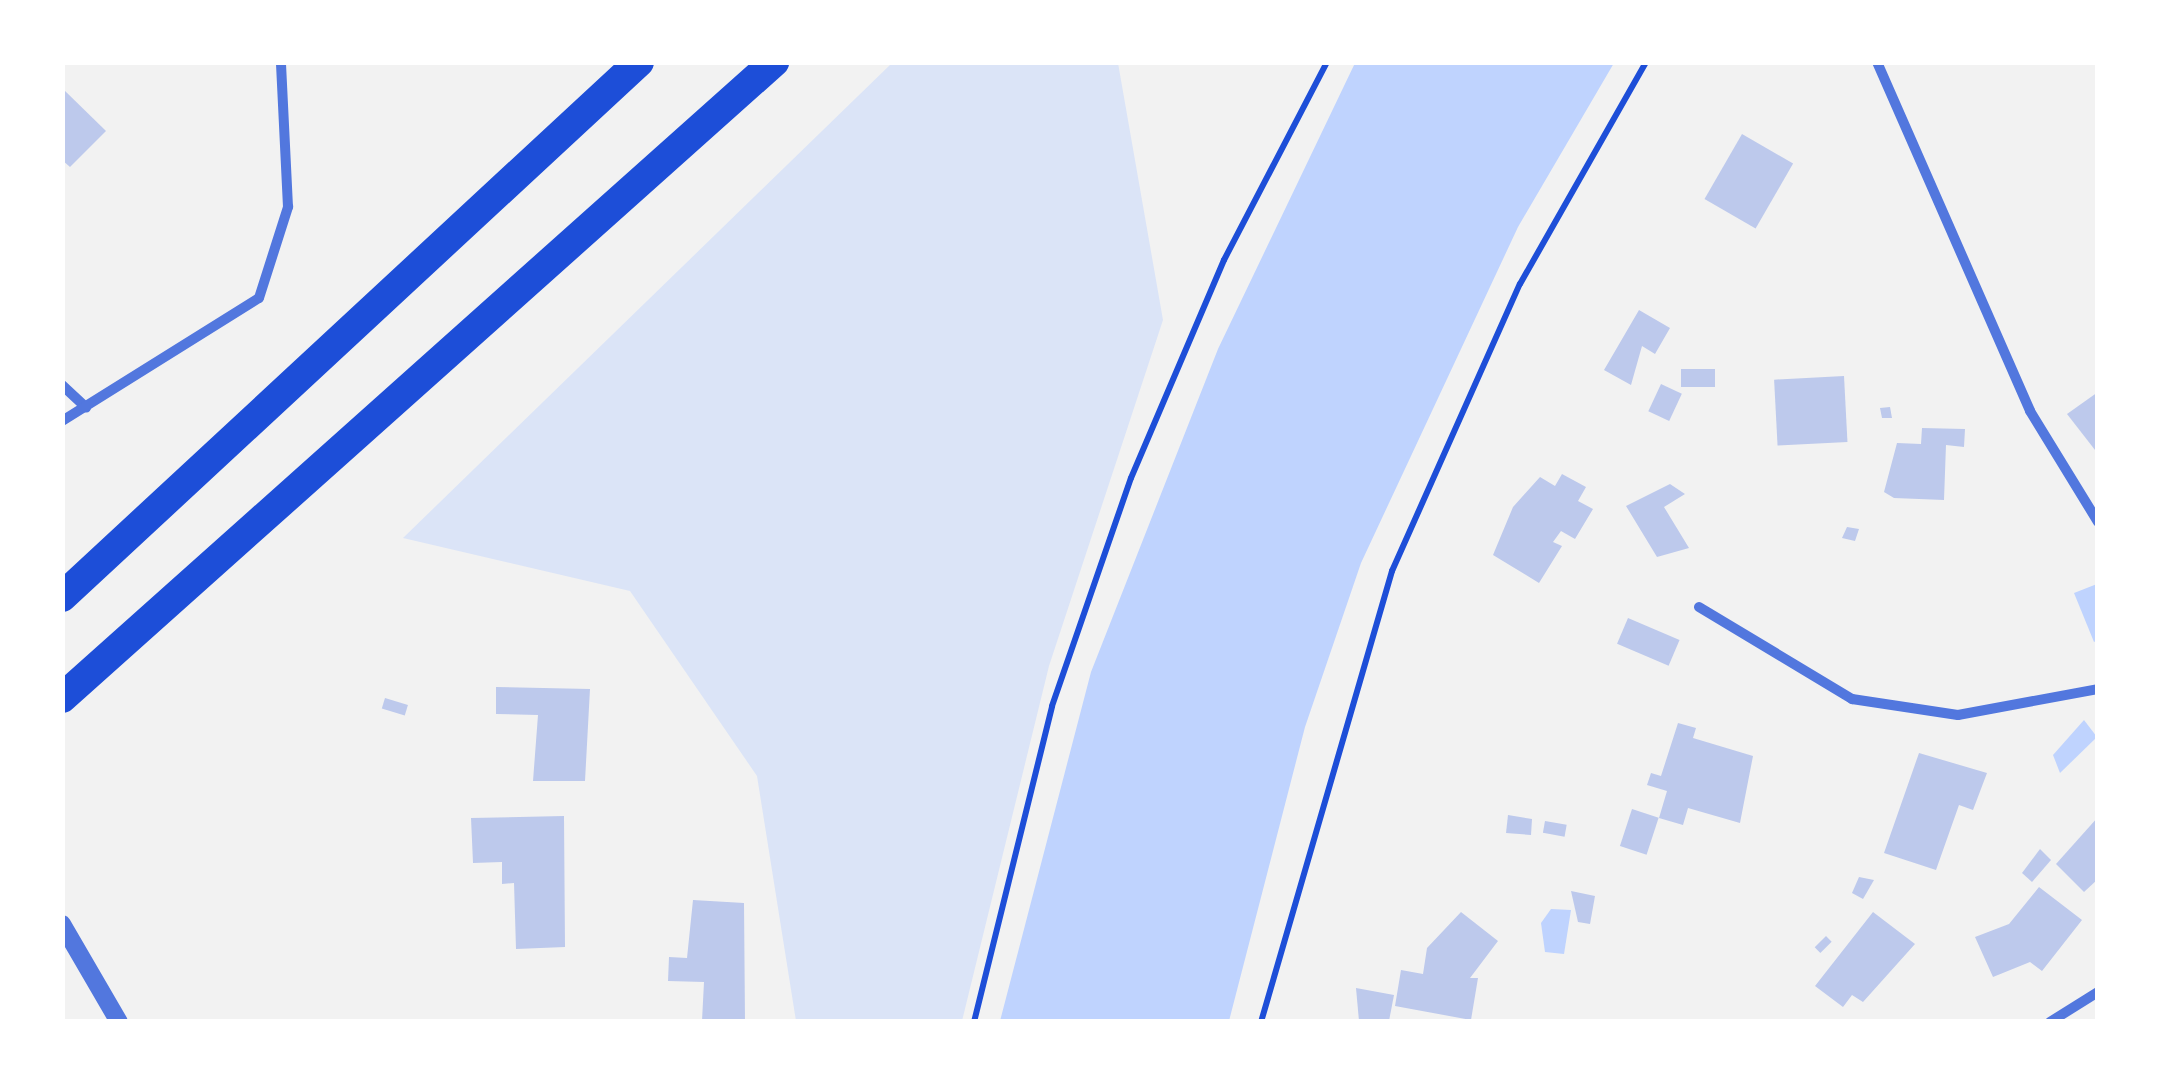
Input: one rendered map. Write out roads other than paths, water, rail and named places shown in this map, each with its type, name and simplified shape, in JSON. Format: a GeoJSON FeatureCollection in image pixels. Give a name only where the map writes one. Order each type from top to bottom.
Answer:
{"type":"FeatureCollection","features":[{"type":"Feature","properties":{"kind":"highway"},"geometry":{"type":"LineString","coordinates":[[62,597],[639,62]]}},
{"type":"Feature","properties":{"kind":"highway"},"geometry":{"type":"LineString","coordinates":[[62,698],[774,62]]}},
{"type":"Feature","properties":{"kind":"street"},"geometry":{"type":"LineString","coordinates":[[62,421],[260,298],[288,208],[280,62]]}},
{"type":"Feature","properties":{"kind":"street"},"geometry":{"type":"LineString","coordinates":[[1877,62],[2030,411],[2098,522]]}},
{"type":"Feature","properties":{"kind":"street"},"geometry":{"type":"LineString","coordinates":[[62,386],[86,407]]}},
{"type":"Feature","properties":{"kind":"street"},"geometry":{"type":"LineString","coordinates":[[1699,608],[1852,699],[1958,715],[2098,689]]}},
{"type":"Feature","properties":{"kind":"street"},"geometry":{"type":"LineString","coordinates":[[62,924],[120,1022]]}},
{"type":"Feature","properties":{"kind":"street"},"geometry":{"type":"LineString","coordinates":[[2050,1022],[2098,992]]}},
{"type":"Feature","properties":{"kind":"water"},"geometry":{"type":"Polygon","coordinates":[[[1355,63],[1614,63],[1518,227],[1361,563],[1305,727],[1229,1021],[1000,1021],[1091,672],[1218,349],[1355,63]]]}},
{"type":"Feature","properties":{"kind":"water"},"geometry":{"type":"Polygon","coordinates":[[[2097,584],[2098,640],[2094,642],[2074,593],[2097,584]]]}},
{"type":"Feature","properties":{"kind":"water"},"geometry":{"type":"Polygon","coordinates":[[[2084,720],[2097,737],[2060,773],[2053,755],[2084,720]]]}},
{"type":"Feature","properties":{"kind":"water"},"geometry":{"type":"Polygon","coordinates":[[[1551,909],[1571,910],[1564,954],[1545,952],[1541,923],[1551,909]]]}}]}
